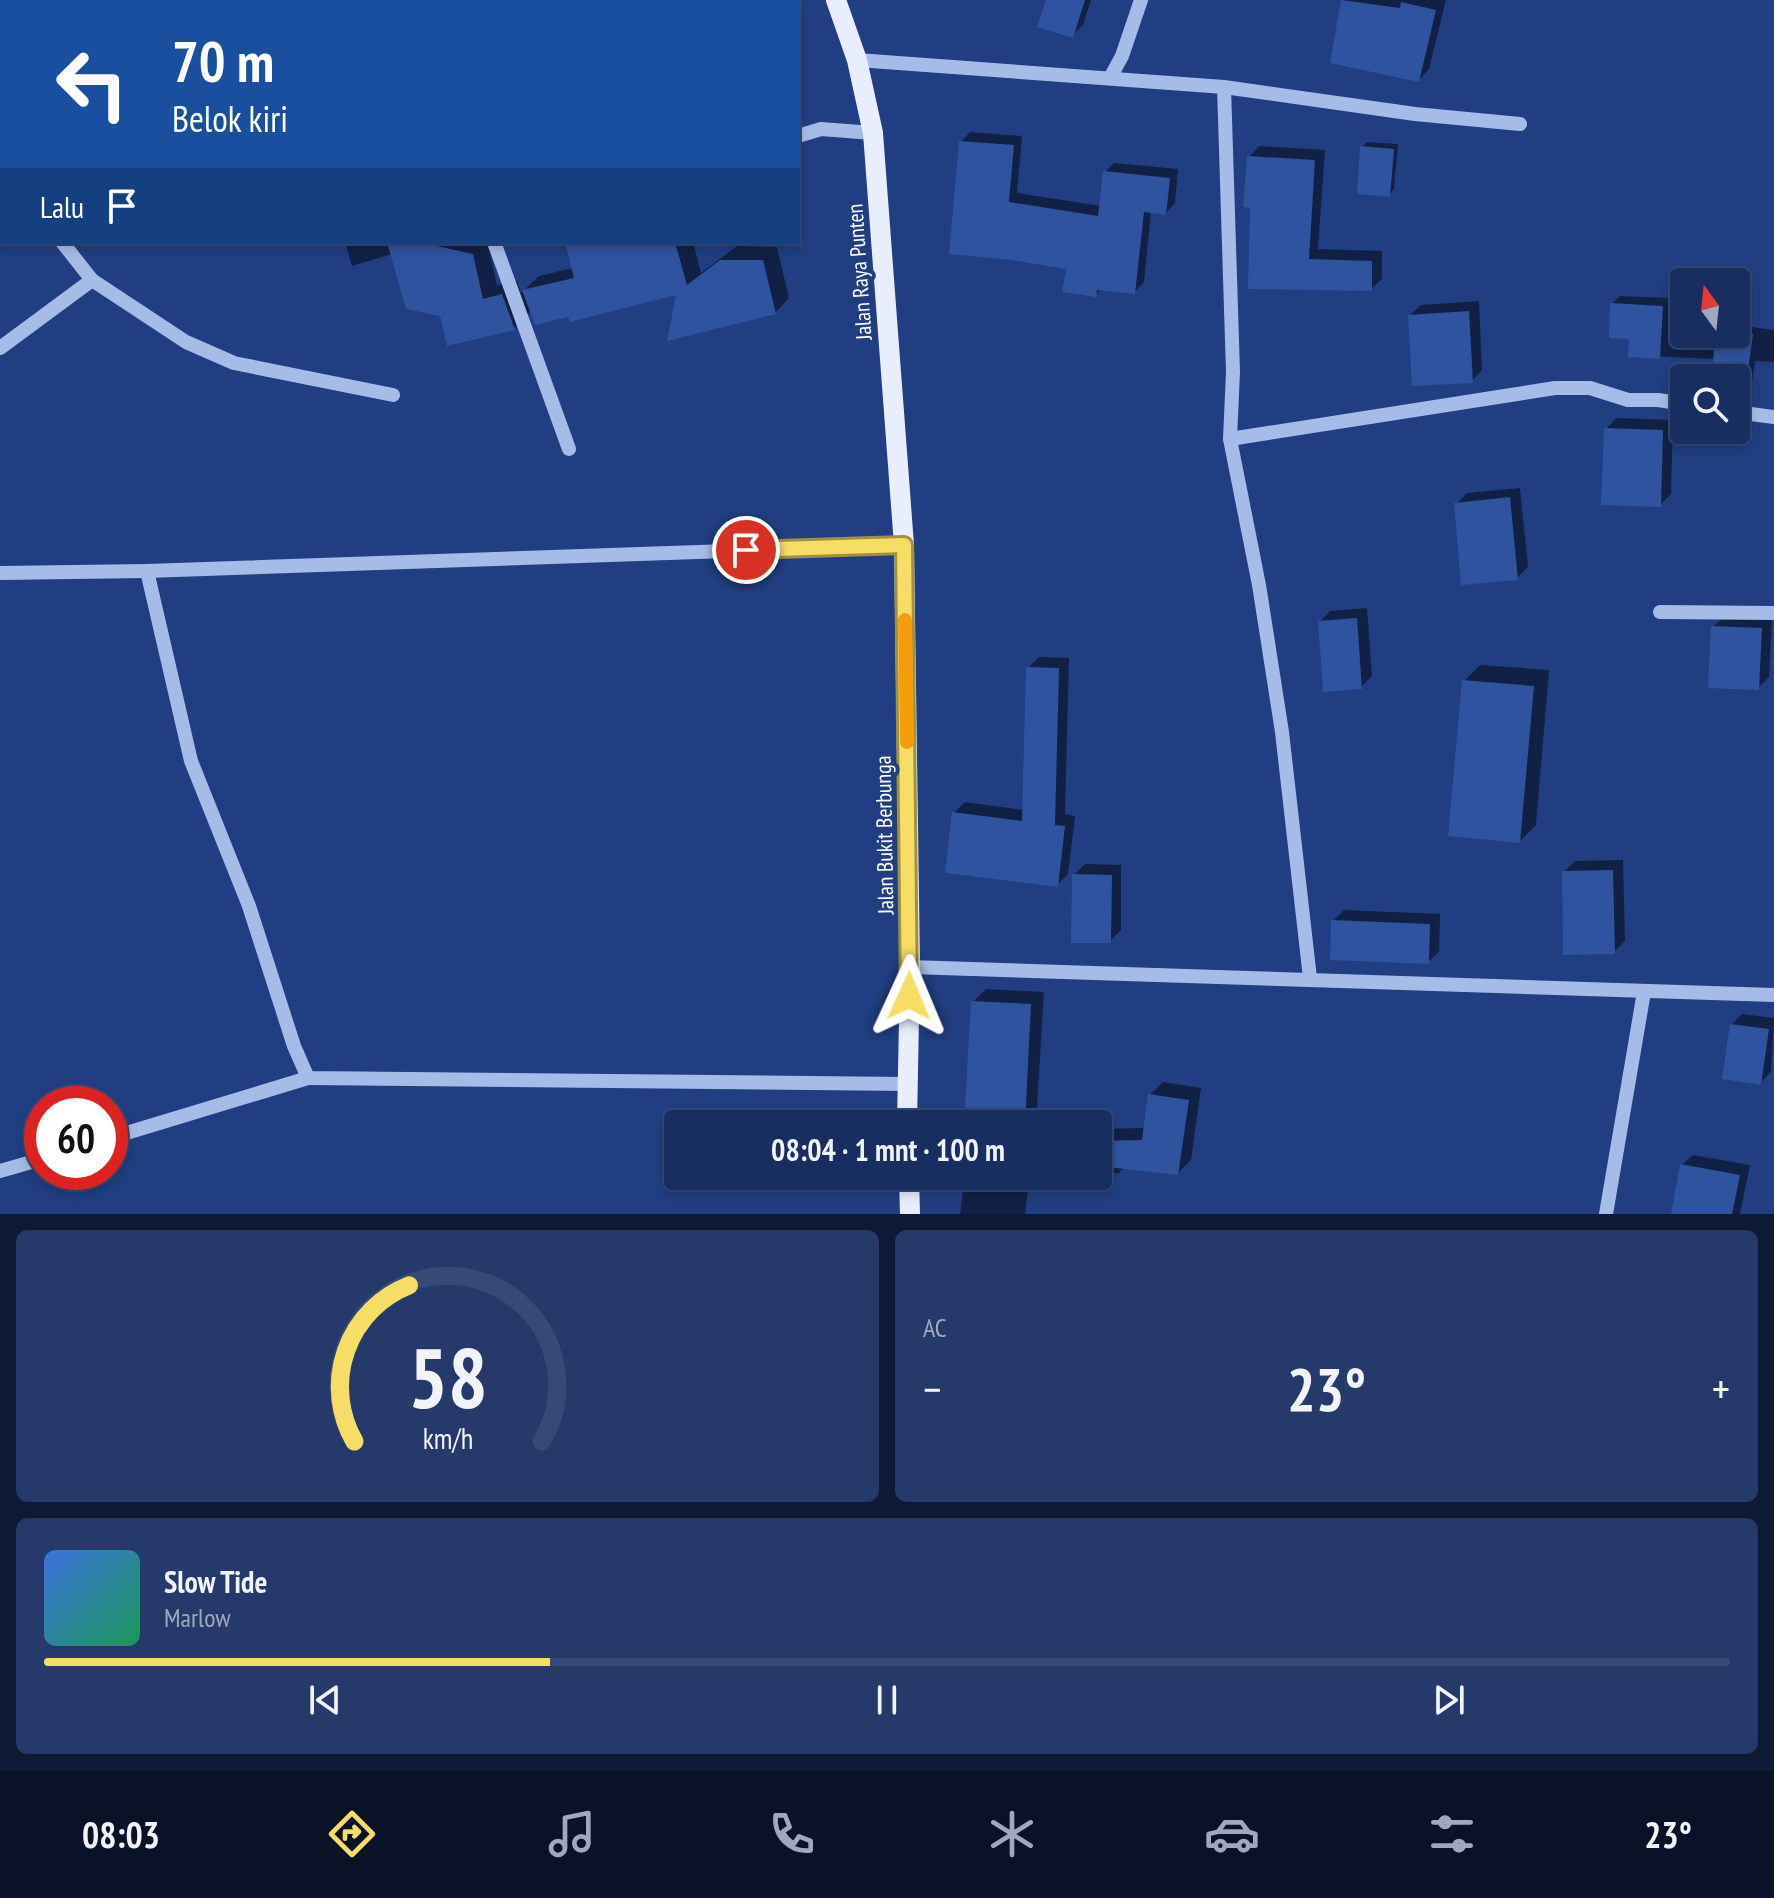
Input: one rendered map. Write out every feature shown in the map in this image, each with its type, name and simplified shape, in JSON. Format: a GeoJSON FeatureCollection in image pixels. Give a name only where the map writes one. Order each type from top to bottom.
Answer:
{"type":"FeatureCollection","features":[{"type":"Feature","properties":{"kind":"main road","name":"Jalan Raya Punten"},"geometry":{"type":"LineString","coordinates":[[836,0],[857,60],[873,133],[904,545]]}},
{"type":"Feature","properties":{"kind":"main road","name":"Jalan Bukit Berbunga"},"geometry":{"type":"LineString","coordinates":[[904,545],[910,967],[907,1110]]}},
{"type":"Feature","properties":{"kind":"main road"},"geometry":{"type":"LineString","coordinates":[[909,1190],[910,1214]]}},
{"type":"Feature","properties":{"kind":"street"},"geometry":{"type":"LineString","coordinates":[[1110,78],[1122,56],[1141,0]]}},
{"type":"Feature","properties":{"kind":"street"},"geometry":{"type":"LineString","coordinates":[[857,60],[1224,87],[1415,114],[1520,124]]}},
{"type":"Feature","properties":{"kind":"street"},"geometry":{"type":"LineString","coordinates":[[1224,87],[1233,372],[1230,439],[1259,585],[1282,732],[1310,978]]}},
{"type":"Feature","properties":{"kind":"street"},"geometry":{"type":"LineString","coordinates":[[800,135],[821,129],[873,133]]}},
{"type":"Feature","properties":{"kind":"street"},"geometry":{"type":"LineString","coordinates":[[64,244],[92,280],[186,342],[234,363],[393,395]]}},
{"type":"Feature","properties":{"kind":"street"},"geometry":{"type":"LineString","coordinates":[[495,244],[569,449]]}},
{"type":"Feature","properties":{"kind":"street"},"geometry":{"type":"LineString","coordinates":[[0,348],[92,280]]}},
{"type":"Feature","properties":{"kind":"street"},"geometry":{"type":"LineString","coordinates":[[1230,439],[1555,388],[1590,388],[1628,400],[1670,402]]}},
{"type":"Feature","properties":{"kind":"street"},"geometry":{"type":"LineString","coordinates":[[1750,414],[1774,417]]}},
{"type":"Feature","properties":{"kind":"street"},"geometry":{"type":"LineString","coordinates":[[0,573],[147,571],[904,545]]}},
{"type":"Feature","properties":{"kind":"street"},"geometry":{"type":"LineString","coordinates":[[147,571],[191,761],[249,906],[294,1046],[308,1078]]}},
{"type":"Feature","properties":{"kind":"street"},"geometry":{"type":"LineString","coordinates":[[1660,612],[1774,613]]}},
{"type":"Feature","properties":{"kind":"street"},"geometry":{"type":"LineString","coordinates":[[910,967],[1774,995]]}},
{"type":"Feature","properties":{"kind":"street"},"geometry":{"type":"LineString","coordinates":[[1606,1214],[1644,992]]}},
{"type":"Feature","properties":{"kind":"street"},"geometry":{"type":"LineString","coordinates":[[128,1133],[308,1078],[907,1084]]}},
{"type":"Feature","properties":{"kind":"street"},"geometry":{"type":"LineString","coordinates":[[0,1171],[24,1164]]}},
{"type":"Feature","properties":{"kind":"building"},"geometry":{"type":"Polygon","coordinates":[[[1046,0],[1085,0],[1073,38],[1037,27],[1046,0]]]}},
{"type":"Feature","properties":{"kind":"building"},"geometry":{"type":"Polygon","coordinates":[[[1341,0],[1400,8],[1401,2],[1436,10],[1419,82],[1330,63],[1341,0]]]}},
{"type":"Feature","properties":{"kind":"building"},"geometry":{"type":"Polygon","coordinates":[[[959,141],[1014,145],[1009,202],[1098,216],[1103,171],[1170,178],[1166,215],[1144,212],[1135,294],[1097,290],[1096,297],[1062,292],[1066,269],[949,254],[959,141]]]}},
{"type":"Feature","properties":{"kind":"building"},"geometry":{"type":"Polygon","coordinates":[[[1360,146],[1394,149],[1390,197],[1357,194],[1360,146]]]}},
{"type":"Feature","properties":{"kind":"building"},"geometry":{"type":"Polygon","coordinates":[[[1247,156],[1315,160],[1309,259],[1372,261],[1372,291],[1248,289],[1250,208],[1243,207],[1247,156]]]}},
{"type":"Feature","properties":{"kind":"building"},"geometry":{"type":"Polygon","coordinates":[[[388,244],[432,244],[473,254],[483,299],[502,294],[515,330],[447,346],[440,316],[406,309],[388,244]]]}},
{"type":"Feature","properties":{"kind":"building"},"geometry":{"type":"Polygon","coordinates":[[[566,244],[676,244],[687,285],[720,260],[763,260],[776,314],[667,341],[676,295],[570,322],[568,317],[535,325],[522,290],[574,278],[566,244]]]}},
{"type":"Feature","properties":{"kind":"building"},"geometry":{"type":"Polygon","coordinates":[[[1610,303],[1663,306],[1660,359],[1628,357],[1629,339],[1609,338],[1610,303]]]}},
{"type":"Feature","properties":{"kind":"building"},"geometry":{"type":"Polygon","coordinates":[[[1469,311],[1473,383],[1412,386],[1408,315],[1469,311]]]}},
{"type":"Feature","properties":{"kind":"building"},"geometry":{"type":"Polygon","coordinates":[[[1750,334],[1753,334],[1749,364],[1713,364],[1714,348],[1750,348],[1750,334]]]}},
{"type":"Feature","properties":{"kind":"building"},"geometry":{"type":"Polygon","coordinates":[[[1604,428],[1663,430],[1661,507],[1601,505],[1604,428]]]}},
{"type":"Feature","properties":{"kind":"building"},"geometry":{"type":"Polygon","coordinates":[[[1510,497],[1518,580],[1461,585],[1454,503],[1510,497]]]}},
{"type":"Feature","properties":{"kind":"building"},"geometry":{"type":"Polygon","coordinates":[[[1357,618],[1362,689],[1323,692],[1318,621],[1357,618]]]}},
{"type":"Feature","properties":{"kind":"building"},"geometry":{"type":"Polygon","coordinates":[[[1711,626],[1762,628],[1759,690],[1708,688],[1711,626]]]}},
{"type":"Feature","properties":{"kind":"building"},"geometry":{"type":"Polygon","coordinates":[[[1026,667],[1059,668],[1055,825],[1065,826],[1058,887],[945,873],[952,812],[1022,821],[1026,667]]]}},
{"type":"Feature","properties":{"kind":"building"},"geometry":{"type":"Polygon","coordinates":[[[1462,680],[1534,686],[1520,843],[1448,836],[1462,680]]]}},
{"type":"Feature","properties":{"kind":"building"},"geometry":{"type":"Polygon","coordinates":[[[1613,870],[1615,954],[1563,955],[1562,871],[1613,870]]]}},
{"type":"Feature","properties":{"kind":"building"},"geometry":{"type":"Polygon","coordinates":[[[1072,874],[1112,875],[1111,943],[1071,943],[1072,874]]]}},
{"type":"Feature","properties":{"kind":"building"},"geometry":{"type":"Polygon","coordinates":[[[1331,920],[1430,924],[1429,964],[1330,960],[1331,920]]]}},
{"type":"Feature","properties":{"kind":"building"},"geometry":{"type":"Polygon","coordinates":[[[971,1001],[1031,1004],[1026,1110],[965,1110],[971,1001]]]}},
{"type":"Feature","properties":{"kind":"building"},"geometry":{"type":"Polygon","coordinates":[[[1730,1024],[1769,1029],[1761,1085],[1722,1079],[1730,1024]]]}},
{"type":"Feature","properties":{"kind":"building"},"geometry":{"type":"Polygon","coordinates":[[[1148,1094],[1189,1100],[1178,1175],[1112,1168],[1112,1141],[1142,1140],[1148,1094]]]}},
{"type":"Feature","properties":{"kind":"building"},"geometry":{"type":"Polygon","coordinates":[[[1680,1164],[1740,1175],[1732,1214],[1671,1214],[1680,1164]]]}},
{"type":"Feature","properties":{"kind":"slow traffic"},"geometry":{"type":"LineString","coordinates":[[905,620],[907,742]]}},
{"type":"Feature","properties":{"kind":"route"},"geometry":{"type":"LineString","coordinates":[[746,550],[904,545],[909,996]]}}]}
